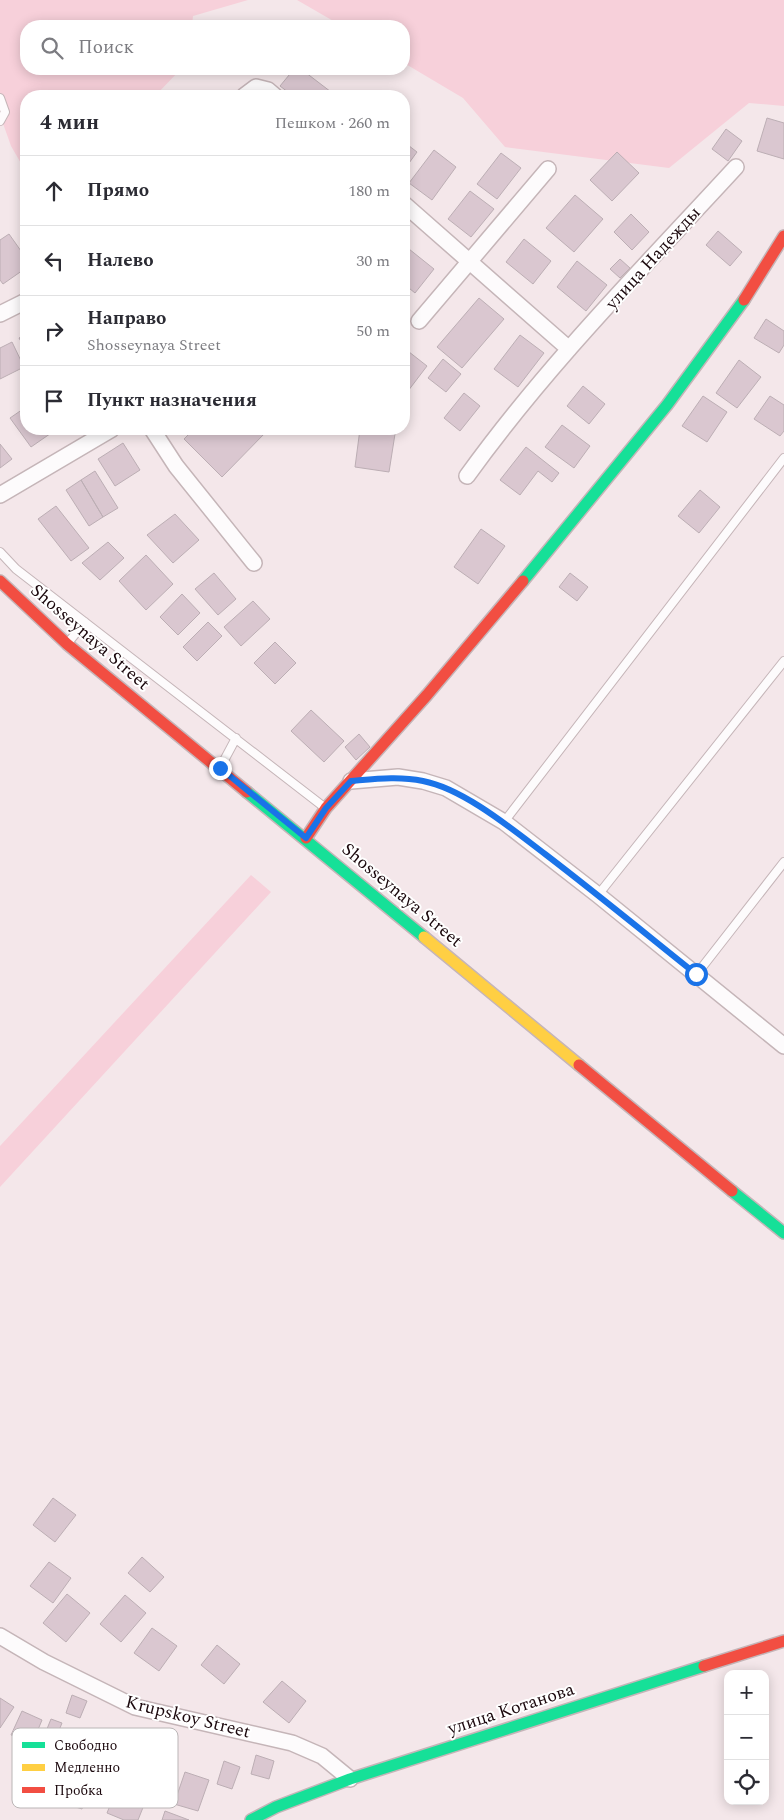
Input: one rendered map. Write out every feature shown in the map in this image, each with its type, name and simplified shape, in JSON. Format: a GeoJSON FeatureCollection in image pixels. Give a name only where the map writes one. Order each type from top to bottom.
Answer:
{"type":"FeatureCollection","features":[{"type":"Feature","properties":{"kind":"street"},"geometry":{"type":"LineString","coordinates":[[252,90],[256,87],[268,90]]}},
{"type":"Feature","properties":{"kind":"street","name":"улица Надежды"},"geometry":{"type":"LineString","coordinates":[[468,476],[488,447],[569,349],[736,167]]}},
{"type":"Feature","properties":{"kind":"street"},"geometry":{"type":"LineString","coordinates":[[419,321],[548,169]]}},
{"type":"Feature","properties":{"kind":"street"},"geometry":{"type":"LineString","coordinates":[[410,209],[569,349]]}},
{"type":"Feature","properties":{"kind":"street"},"geometry":{"type":"LineString","coordinates":[[306,838],[326,808],[478,637],[653,424],[755,286],[784,236]]}},
{"type":"Feature","properties":{"kind":"street"},"geometry":{"type":"LineString","coordinates":[[0,314],[20,304]]}},
{"type":"Feature","properties":{"kind":"street"},"geometry":{"type":"LineString","coordinates":[[0,495],[102,435]]}},
{"type":"Feature","properties":{"kind":"street"},"geometry":{"type":"LineString","coordinates":[[156,435],[176,466],[254,563]]}},
{"type":"Feature","properties":{"kind":"street","name":"Shosseynaya Street"},"geometry":{"type":"LineString","coordinates":[[0,581],[67,644],[306,838],[784,1233]]}},
{"type":"Feature","properties":{"kind":"street"},"geometry":{"type":"LineString","coordinates":[[351,781],[398,777],[423,781],[446,788],[504,822],[598,895],[784,1046]]}},
{"type":"Feature","properties":{"kind":"street","name":"Krupskoy Street"},"geometry":{"type":"LineString","coordinates":[[0,1636],[44,1662],[135,1707],[300,1745],[322,1756],[350,1779]]}},
{"type":"Feature","properties":{"kind":"street","name":"улица Котанова"},"geometry":{"type":"LineString","coordinates":[[251,1820],[276,1808],[350,1779],[784,1641]]}},
{"type":"Feature","properties":{"kind":"lane"},"geometry":{"type":"LineString","coordinates":[[0,98],[6,112],[0,121]]}},
{"type":"Feature","properties":{"kind":"lane"},"geometry":{"type":"LineString","coordinates":[[504,822],[784,458]]}},
{"type":"Feature","properties":{"kind":"lane"},"geometry":{"type":"LineString","coordinates":[[0,552],[16,569],[326,808]]}},
{"type":"Feature","properties":{"kind":"lane"},"geometry":{"type":"LineString","coordinates":[[67,644],[85,622]]}},
{"type":"Feature","properties":{"kind":"lane"},"geometry":{"type":"LineString","coordinates":[[598,895],[784,661]]}},
{"type":"Feature","properties":{"kind":"lane"},"geometry":{"type":"LineString","coordinates":[[220,768],[236,738]]}},
{"type":"Feature","properties":{"kind":"lane"},"geometry":{"type":"LineString","coordinates":[[696,974],[784,862]]}},
{"type":"Feature","properties":{"kind":"shaded area"},"geometry":{"type":"Polygon","coordinates":[[[0,0],[248,0],[193,16],[193,20],[20,20],[20,75],[175,75],[161,90],[20,90],[20,162],[11,146],[0,115],[0,0]]]}},
{"type":"Feature","properties":{"kind":"shaded area"},"geometry":{"type":"Polygon","coordinates":[[[297,0],[784,0],[784,106],[749,103],[669,168],[505,147],[463,98],[410,67],[410,20],[332,20],[297,0]]]}},
{"type":"Feature","properties":{"kind":"shaded area"},"geometry":{"type":"Polygon","coordinates":[[[251,875],[271,892],[0,1187],[0,1146],[251,875]]]}},
{"type":"Feature","properties":{"kind":"building"},"geometry":{"type":"Polygon","coordinates":[[[289,75],[309,75],[328,90],[285,90],[280,86],[289,75]]]}},
{"type":"Feature","properties":{"kind":"building"},"geometry":{"type":"Polygon","coordinates":[[[767,118],[784,123],[784,159],[757,151],[767,118]]]}},
{"type":"Feature","properties":{"kind":"building"},"geometry":{"type":"Polygon","coordinates":[[[726,129],[742,141],[728,161],[712,149],[726,129]]]}},
{"type":"Feature","properties":{"kind":"building"},"geometry":{"type":"Polygon","coordinates":[[[410,147],[417,152],[410,162],[410,147]]]}},
{"type":"Feature","properties":{"kind":"building"},"geometry":{"type":"Polygon","coordinates":[[[434,150],[456,167],[432,200],[410,184],[434,150]]]}},
{"type":"Feature","properties":{"kind":"building"},"geometry":{"type":"Polygon","coordinates":[[[617,152],[639,173],[612,201],[590,180],[617,152]]]}},
{"type":"Feature","properties":{"kind":"building"},"geometry":{"type":"Polygon","coordinates":[[[501,153],[521,168],[497,199],[477,184],[501,153]]]}},
{"type":"Feature","properties":{"kind":"building"},"geometry":{"type":"Polygon","coordinates":[[[470,191],[494,209],[471,237],[448,219],[470,191]]]}},
{"type":"Feature","properties":{"kind":"building"},"geometry":{"type":"Polygon","coordinates":[[[575,195],[603,219],[574,252],[546,228],[575,195]]]}},
{"type":"Feature","properties":{"kind":"building"},"geometry":{"type":"Polygon","coordinates":[[[631,214],[649,232],[632,250],[614,232],[631,214]]]}},
{"type":"Feature","properties":{"kind":"building"},"geometry":{"type":"Polygon","coordinates":[[[718,231],[742,252],[730,266],[706,245],[718,231]]]}},
{"type":"Feature","properties":{"kind":"building"},"geometry":{"type":"Polygon","coordinates":[[[9,234],[20,250],[20,272],[3,284],[0,280],[0,240],[9,234]]]}},
{"type":"Feature","properties":{"kind":"building"},"geometry":{"type":"Polygon","coordinates":[[[524,239],[551,261],[533,284],[506,262],[524,239]]]}},
{"type":"Feature","properties":{"kind":"building"},"geometry":{"type":"Polygon","coordinates":[[[410,250],[434,269],[415,293],[410,289],[410,250]]]}},
{"type":"Feature","properties":{"kind":"building"},"geometry":{"type":"Polygon","coordinates":[[[620,259],[630,268],[620,278],[610,269],[620,259]]]}},
{"type":"Feature","properties":{"kind":"building"},"geometry":{"type":"Polygon","coordinates":[[[577,261],[607,285],[586,311],[557,287],[577,261]]]}},
{"type":"Feature","properties":{"kind":"building"},"geometry":{"type":"Polygon","coordinates":[[[479,298],[504,319],[462,368],[437,347],[479,298]]]}},
{"type":"Feature","properties":{"kind":"building"},"geometry":{"type":"Polygon","coordinates":[[[766,319],[784,331],[784,345],[779,353],[754,338],[766,319]]]}},
{"type":"Feature","properties":{"kind":"building"},"geometry":{"type":"Polygon","coordinates":[[[520,335],[544,353],[518,387],[494,369],[520,335]]]}},
{"type":"Feature","properties":{"kind":"building"},"geometry":{"type":"Polygon","coordinates":[[[12,342],[20,359],[20,369],[0,379],[0,348],[12,342]]]}},
{"type":"Feature","properties":{"kind":"building"},"geometry":{"type":"Polygon","coordinates":[[[410,353],[427,366],[410,388],[410,353]]]}},
{"type":"Feature","properties":{"kind":"building"},"geometry":{"type":"Polygon","coordinates":[[[443,359],[461,374],[446,392],[428,378],[443,359]]]}},
{"type":"Feature","properties":{"kind":"building"},"geometry":{"type":"Polygon","coordinates":[[[739,360],[761,377],[737,408],[716,393],[739,360]]]}},
{"type":"Feature","properties":{"kind":"building"},"geometry":{"type":"Polygon","coordinates":[[[583,386],[605,404],[589,424],[567,406],[583,386]]]}},
{"type":"Feature","properties":{"kind":"building"},"geometry":{"type":"Polygon","coordinates":[[[464,393],[480,406],[460,431],[444,418],[464,393]]]}},
{"type":"Feature","properties":{"kind":"building"},"geometry":{"type":"Polygon","coordinates":[[[703,396],[727,412],[707,442],[682,426],[703,396]]]}},
{"type":"Feature","properties":{"kind":"building"},"geometry":{"type":"Polygon","coordinates":[[[770,396],[784,405],[784,431],[780,436],[754,419],[770,396]]]}},
{"type":"Feature","properties":{"kind":"building"},"geometry":{"type":"Polygon","coordinates":[[[20,411],[20,432],[10,418],[20,411]]]}},
{"type":"Feature","properties":{"kind":"building"},"geometry":{"type":"Polygon","coordinates":[[[562,425],[590,446],[574,468],[545,447],[562,425]]]}},
{"type":"Feature","properties":{"kind":"building"},"geometry":{"type":"Polygon","coordinates":[[[22,435],[48,435],[31,447],[22,435]]]}},
{"type":"Feature","properties":{"kind":"building"},"geometry":{"type":"Polygon","coordinates":[[[188,435],[263,435],[222,477],[184,439],[188,435]]]}},
{"type":"Feature","properties":{"kind":"building"},"geometry":{"type":"Polygon","coordinates":[[[359,435],[395,435],[389,472],[355,467],[359,435]]]}},
{"type":"Feature","properties":{"kind":"building"},"geometry":{"type":"Polygon","coordinates":[[[123,443],[140,470],[115,486],[98,459],[123,443]]]}},
{"type":"Feature","properties":{"kind":"building"},"geometry":{"type":"Polygon","coordinates":[[[0,444],[12,459],[0,468],[0,444]]]}},
{"type":"Feature","properties":{"kind":"building"},"geometry":{"type":"Polygon","coordinates":[[[526,447],[559,473],[552,482],[538,471],[520,495],[500,480],[526,447]]]}},
{"type":"Feature","properties":{"kind":"building"},"geometry":{"type":"Polygon","coordinates":[[[95,471],[118,508],[103,517],[81,480],[95,471]]]}},
{"type":"Feature","properties":{"kind":"building"},"geometry":{"type":"Polygon","coordinates":[[[81,480],[103,517],[89,526],[66,490],[81,480]]]}},
{"type":"Feature","properties":{"kind":"building"},"geometry":{"type":"Polygon","coordinates":[[[700,490],[720,507],[699,533],[678,516],[700,490]]]}},
{"type":"Feature","properties":{"kind":"building"},"geometry":{"type":"Polygon","coordinates":[[[56,506],[89,548],[71,561],[38,519],[56,506]]]}},
{"type":"Feature","properties":{"kind":"building"},"geometry":{"type":"Polygon","coordinates":[[[175,514],[199,540],[173,563],[147,535],[175,514]]]}},
{"type":"Feature","properties":{"kind":"building"},"geometry":{"type":"Polygon","coordinates":[[[481,529],[505,546],[478,584],[454,567],[481,529]]]}},
{"type":"Feature","properties":{"kind":"building"},"geometry":{"type":"Polygon","coordinates":[[[108,542],[124,558],[100,580],[82,563],[108,542]]]}},
{"type":"Feature","properties":{"kind":"building"},"geometry":{"type":"Polygon","coordinates":[[[146,555],[173,584],[146,610],[119,581],[146,555]]]}},
{"type":"Feature","properties":{"kind":"building"},"geometry":{"type":"Polygon","coordinates":[[[214,573],[236,599],[218,615],[195,589],[214,573]]]}},
{"type":"Feature","properties":{"kind":"building"},"geometry":{"type":"Polygon","coordinates":[[[570,573],[588,587],[577,601],[559,587],[570,573]]]}},
{"type":"Feature","properties":{"kind":"building"},"geometry":{"type":"Polygon","coordinates":[[[182,594],[200,613],[178,635],[160,617],[182,594]]]}},
{"type":"Feature","properties":{"kind":"building"},"geometry":{"type":"Polygon","coordinates":[[[253,601],[270,619],[241,646],[224,627],[253,601]]]}},
{"type":"Feature","properties":{"kind":"building"},"geometry":{"type":"Polygon","coordinates":[[[208,622],[222,636],[197,661],[183,647],[208,622]]]}},
{"type":"Feature","properties":{"kind":"building"},"geometry":{"type":"Polygon","coordinates":[[[275,642],[296,663],[275,684],[254,663],[275,642]]]}},
{"type":"Feature","properties":{"kind":"building"},"geometry":{"type":"Polygon","coordinates":[[[311,710],[344,741],[324,762],[291,731],[311,710]]]}},
{"type":"Feature","properties":{"kind":"building"},"geometry":{"type":"Polygon","coordinates":[[[359,734],[370,747],[356,760],[345,747],[359,734]]]}},
{"type":"Feature","properties":{"kind":"building"},"geometry":{"type":"Polygon","coordinates":[[[53,1498],[76,1515],[55,1542],[33,1525],[53,1498]]]}},
{"type":"Feature","properties":{"kind":"building"},"geometry":{"type":"Polygon","coordinates":[[[142,1557],[164,1577],[150,1592],[128,1573],[142,1557]]]}},
{"type":"Feature","properties":{"kind":"building"},"geometry":{"type":"Polygon","coordinates":[[[49,1562],[71,1578],[53,1603],[30,1586],[49,1562]]]}},
{"type":"Feature","properties":{"kind":"building"},"geometry":{"type":"Polygon","coordinates":[[[67,1594],[90,1613],[66,1642],[43,1623],[67,1594]]]}},
{"type":"Feature","properties":{"kind":"building"},"geometry":{"type":"Polygon","coordinates":[[[125,1595],[146,1613],[121,1642],[100,1624],[125,1595]]]}},
{"type":"Feature","properties":{"kind":"building"},"geometry":{"type":"Polygon","coordinates":[[[152,1628],[177,1646],[159,1671],[134,1653],[152,1628]]]}},
{"type":"Feature","properties":{"kind":"building"},"geometry":{"type":"Polygon","coordinates":[[[217,1645],[240,1664],[224,1684],[201,1665],[217,1645]]]}},
{"type":"Feature","properties":{"kind":"building"},"geometry":{"type":"Polygon","coordinates":[[[282,1681],[306,1701],[289,1723],[263,1702],[282,1681]]]}},
{"type":"Feature","properties":{"kind":"building"},"geometry":{"type":"Polygon","coordinates":[[[72,1695],[87,1701],[80,1718],[66,1713],[72,1695]]]}},
{"type":"Feature","properties":{"kind":"building"},"geometry":{"type":"Polygon","coordinates":[[[0,1698],[14,1707],[0,1728],[0,1698]]]}},
{"type":"Feature","properties":{"kind":"building"},"geometry":{"type":"Polygon","coordinates":[[[22,1711],[42,1720],[39,1728],[14,1728],[22,1711]]]}},
{"type":"Feature","properties":{"kind":"building"},"geometry":{"type":"Polygon","coordinates":[[[51,1719],[62,1723],[60,1728],[47,1728],[51,1719]]]}},
{"type":"Feature","properties":{"kind":"building"},"geometry":{"type":"Polygon","coordinates":[[[256,1755],[274,1761],[269,1779],[251,1774],[256,1755]]]}},
{"type":"Feature","properties":{"kind":"building"},"geometry":{"type":"Polygon","coordinates":[[[224,1761],[240,1767],[232,1789],[217,1784],[224,1761]]]}},
{"type":"Feature","properties":{"kind":"building"},"geometry":{"type":"Polygon","coordinates":[[[185,1772],[209,1780],[198,1811],[178,1805],[178,1792],[185,1772]]]}},
{"type":"Feature","properties":{"kind":"building"},"geometry":{"type":"Polygon","coordinates":[[[109,1808],[143,1808],[138,1820],[124,1820],[107,1813],[109,1808]]]}},
{"type":"Feature","properties":{"kind":"building"},"geometry":{"type":"Polygon","coordinates":[[[165,1811],[189,1820],[162,1820],[165,1811]]]}},
{"type":"Feature","properties":{"kind":"traffic: fast"},"geometry":{"type":"LineString","coordinates":[[523,581],[667,405],[744,300]]}},
{"type":"Feature","properties":{"kind":"traffic: fast"},"geometry":{"type":"LineString","coordinates":[[247,792],[424,937]]}},
{"type":"Feature","properties":{"kind":"traffic: fast"},"geometry":{"type":"LineString","coordinates":[[732,1191],[784,1233]]}},
{"type":"Feature","properties":{"kind":"traffic: fast"},"geometry":{"type":"LineString","coordinates":[[251,1820],[276,1807],[350,1779],[704,1666]]}},
{"type":"Feature","properties":{"kind":"traffic: slow"},"geometry":{"type":"LineString","coordinates":[[424,937],[579,1065]]}},
{"type":"Feature","properties":{"kind":"traffic: jam"},"geometry":{"type":"LineString","coordinates":[[744,300],[784,236]]}},
{"type":"Feature","properties":{"kind":"traffic: jam"},"geometry":{"type":"LineString","coordinates":[[0,581],[67,644],[247,792]]}},
{"type":"Feature","properties":{"kind":"traffic: jam"},"geometry":{"type":"LineString","coordinates":[[306,838],[326,808],[427,695],[523,581]]}},
{"type":"Feature","properties":{"kind":"traffic: jam"},"geometry":{"type":"LineString","coordinates":[[579,1065],[732,1191]]}},
{"type":"Feature","properties":{"kind":"traffic: jam"},"geometry":{"type":"LineString","coordinates":[[704,1666],[784,1641]]}},
{"type":"Feature","properties":{"kind":"route"},"geometry":{"type":"LineString","coordinates":[[220,768],[306,838],[326,808],[351,781],[398,777],[423,781],[446,788],[504,822],[696,974]]}}]}
